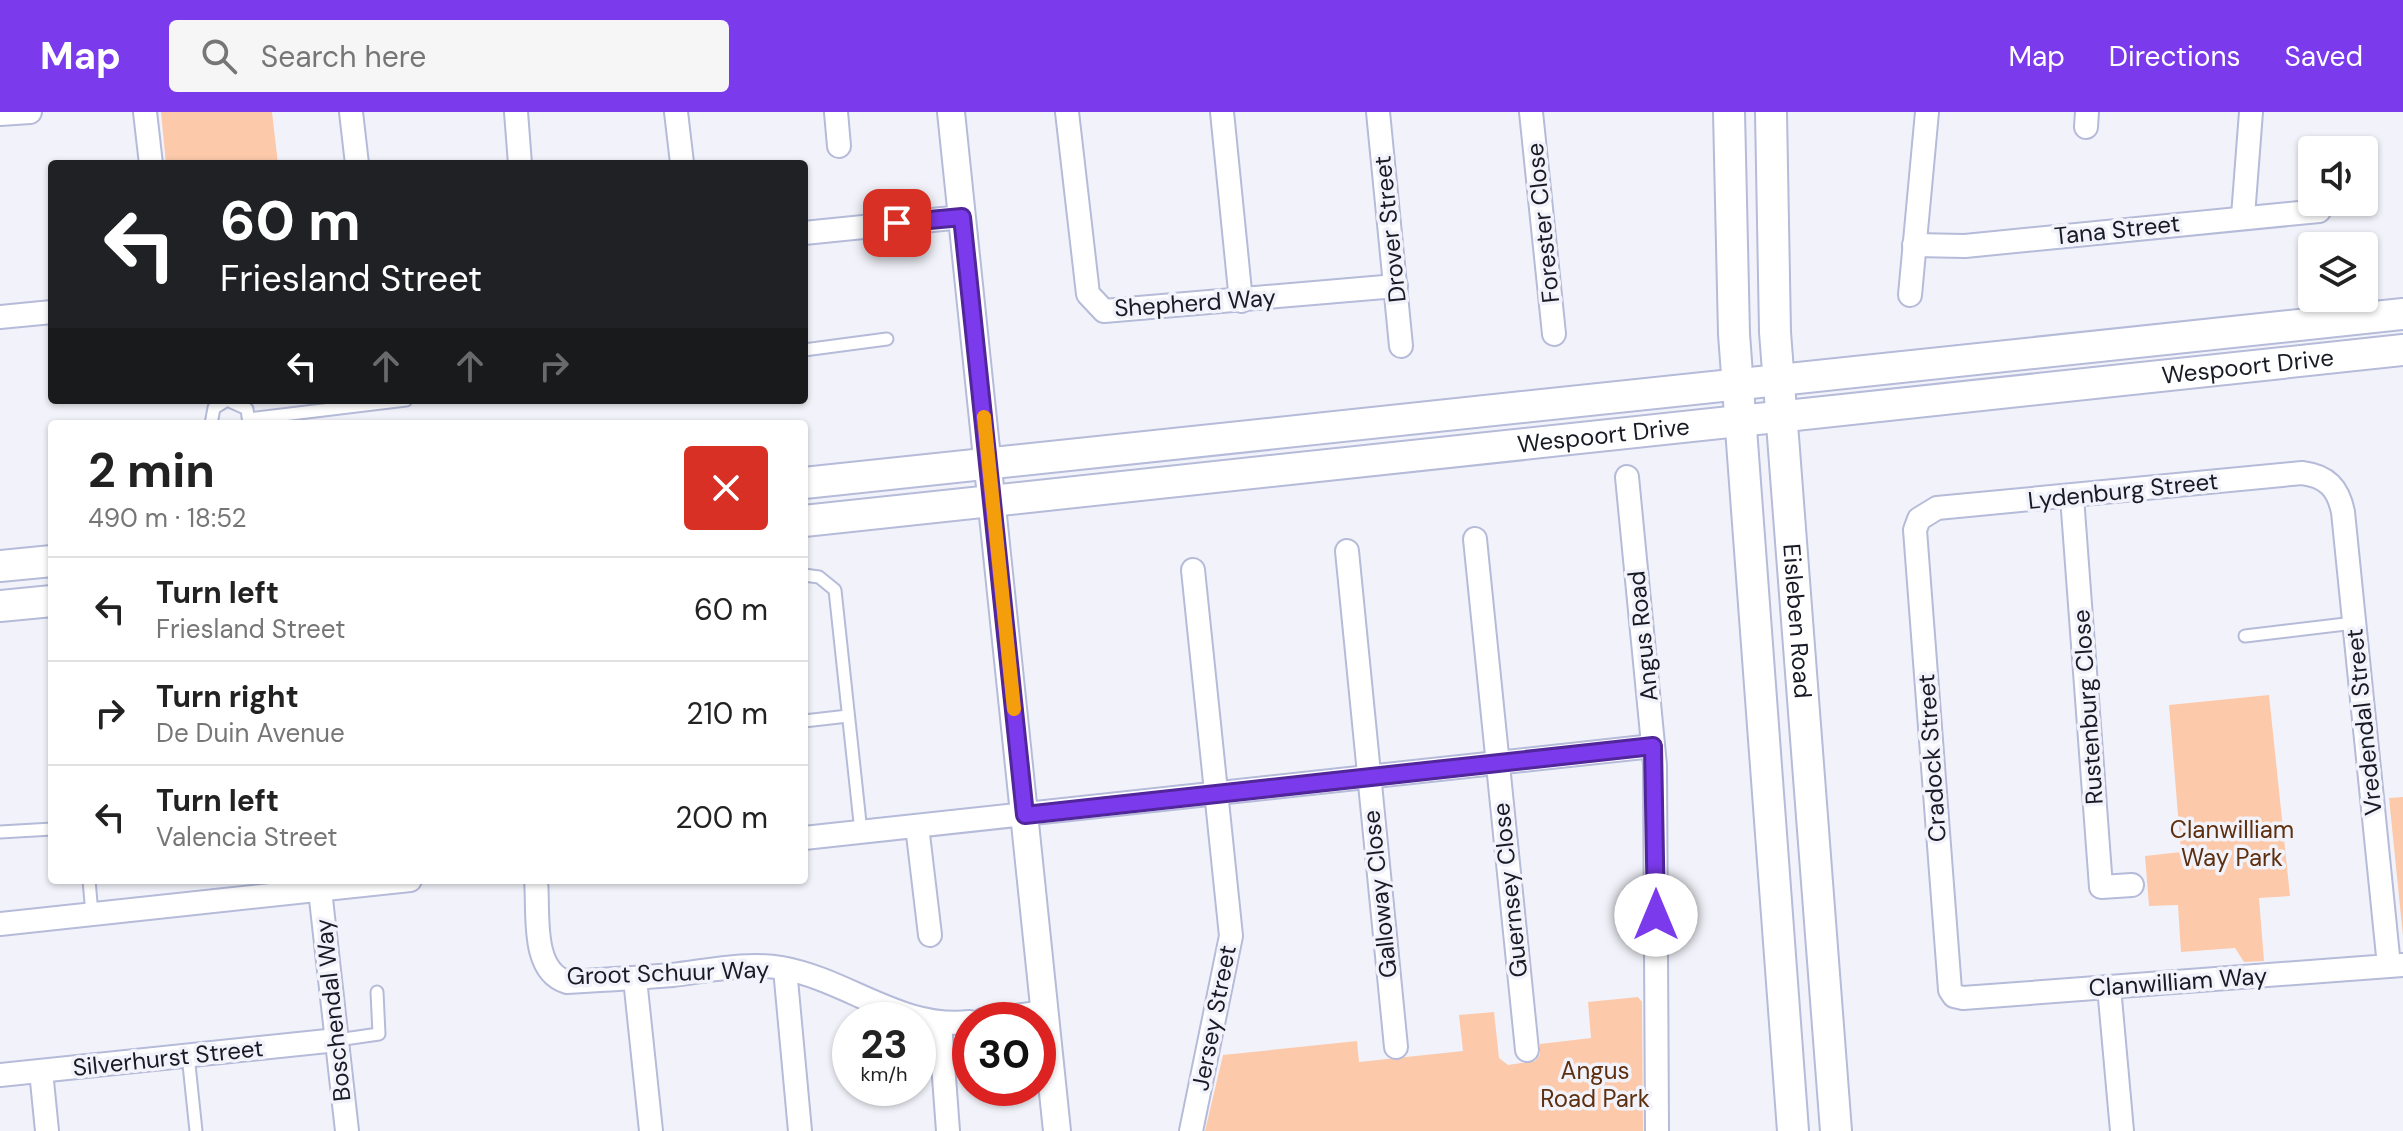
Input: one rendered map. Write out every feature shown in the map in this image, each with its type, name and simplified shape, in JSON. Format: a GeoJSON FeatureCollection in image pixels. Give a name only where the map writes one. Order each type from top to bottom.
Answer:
{"type":"FeatureCollection","features":[{"type":"Feature","properties":{"kind":"main road","name":"Eisleben Road"},"geometry":{"type":"LineString","coordinates":[[1729,112],[1729,210],[1738,386],[1793,1131]]}},
{"type":"Feature","properties":{"kind":"main road","name":"Eisleben Road"},"geometry":{"type":"LineString","coordinates":[[1771,112],[1770,221],[1778,381],[1836,1131]]}},
{"type":"Feature","properties":{"kind":"main road","name":"Wespoort Drive"},"geometry":{"type":"LineString","coordinates":[[808,483],[2403,314]]}},
{"type":"Feature","properties":{"kind":"main road","name":"Wespoort Drive"},"geometry":{"type":"LineString","coordinates":[[808,521],[2403,350]]}},
{"type":"Feature","properties":{"kind":"main road"},"geometry":{"type":"LineString","coordinates":[[0,566],[48,561]]}},
{"type":"Feature","properties":{"kind":"main road"},"geometry":{"type":"LineString","coordinates":[[0,606],[48,601]]}},
{"type":"Feature","properties":{"kind":"street"},"geometry":{"type":"LineString","coordinates":[[0,114],[30,112]]}},
{"type":"Feature","properties":{"kind":"street"},"geometry":{"type":"LineString","coordinates":[[145,112],[151,160]]}},
{"type":"Feature","properties":{"kind":"street"},"geometry":{"type":"LineString","coordinates":[[351,112],[357,160]]}},
{"type":"Feature","properties":{"kind":"street"},"geometry":{"type":"LineString","coordinates":[[516,112],[520,160]]}},
{"type":"Feature","properties":{"kind":"street"},"geometry":{"type":"LineString","coordinates":[[676,112],[682,160]]}},
{"type":"Feature","properties":{"kind":"street"},"geometry":{"type":"LineString","coordinates":[[836,112],[839,146]]}},
{"type":"Feature","properties":{"kind":"street"},"geometry":{"type":"LineString","coordinates":[[951,112],[1044,1002]]}},
{"type":"Feature","properties":{"kind":"street","name":"Shepherd Way"},"geometry":{"type":"LineString","coordinates":[[1067,112],[1088,294],[1096,305],[1111,313],[1396,286]]}},
{"type":"Feature","properties":{"kind":"street"},"geometry":{"type":"LineString","coordinates":[[1222,112],[1241,301]]}},
{"type":"Feature","properties":{"kind":"street","name":"Drover Street"},"geometry":{"type":"LineString","coordinates":[[1378,112],[1401,346]]}},
{"type":"Feature","properties":{"kind":"street","name":"Forester Close"},"geometry":{"type":"LineString","coordinates":[[1531,112],[1554,334]]}},
{"type":"Feature","properties":{"kind":"street"},"geometry":{"type":"LineString","coordinates":[[1910,295],[1927,112]]}},
{"type":"Feature","properties":{"kind":"street"},"geometry":{"type":"LineString","coordinates":[[2243,216],[2251,112]]}},
{"type":"Feature","properties":{"kind":"street","name":"Tana Street"},"geometry":{"type":"LineString","coordinates":[[1914,245],[1965,246],[2298,212]]}},
{"type":"Feature","properties":{"kind":"street"},"geometry":{"type":"LineString","coordinates":[[808,233],[962,217]]}},
{"type":"Feature","properties":{"kind":"street"},"geometry":{"type":"LineString","coordinates":[[0,317],[48,312]]}},
{"type":"Feature","properties":{"kind":"street","name":"Lydenburg Street"},"geometry":{"type":"LineString","coordinates":[[1919,519],[1937,508],[2302,473],[2329,482]]}},
{"type":"Feature","properties":{"kind":"street","name":"Angus Road"},"geometry":{"type":"LineString","coordinates":[[1627,477],[1653,746],[1657,1131]]}},
{"type":"Feature","properties":{"kind":"street","name":"Vredendal Street"},"geometry":{"type":"LineString","coordinates":[[2329,482],[2341,500],[2343,512],[2396,966]]}},
{"type":"Feature","properties":{"kind":"street","name":"Rustenburg Close"},"geometry":{"type":"LineString","coordinates":[[2072,497],[2101,887],[2132,885]]}},
{"type":"Feature","properties":{"kind":"street","name":"Cradock Street"},"geometry":{"type":"LineString","coordinates":[[1919,519],[1915,530],[1950,990],[1954,996]]}},
{"type":"Feature","properties":{"kind":"street","name":"Guernsey Close"},"geometry":{"type":"LineString","coordinates":[[1475,539],[1527,1050]]}},
{"type":"Feature","properties":{"kind":"street","name":"Galloway Close"},"geometry":{"type":"LineString","coordinates":[[1347,551],[1396,1047]]}},
{"type":"Feature","properties":{"kind":"street","name":"Jersey Street"},"geometry":{"type":"LineString","coordinates":[[1191,1131],[1230,950],[1193,570]]}},
{"type":"Feature","properties":{"kind":"street"},"geometry":{"type":"LineString","coordinates":[[808,838],[1653,746]]}},
{"type":"Feature","properties":{"kind":"street"},"geometry":{"type":"LineString","coordinates":[[917,826],[930,935]]}},
{"type":"Feature","properties":{"kind":"street"},"geometry":{"type":"LineString","coordinates":[[0,924],[374,884]]}},
{"type":"Feature","properties":{"kind":"street","name":"Groot Schuur Way"},"geometry":{"type":"LineString","coordinates":[[536,884],[542,957],[548,972],[567,982],[635,979],[738,967],[785,969],[913,1018],[952,1023]]}},
{"type":"Feature","properties":{"kind":"street","name":"Boschendal Way"},"geometry":{"type":"LineString","coordinates":[[320,890],[347,1131]]}},
{"type":"Feature","properties":{"kind":"street","name":"Clanwilliam Way"},"geometry":{"type":"LineString","coordinates":[[1954,996],[1963,998],[2396,966]]}},
{"type":"Feature","properties":{"kind":"street"},"geometry":{"type":"LineString","coordinates":[[785,969],[800,1131]]}},
{"type":"Feature","properties":{"kind":"street"},"geometry":{"type":"LineString","coordinates":[[635,979],[651,1131]]}},
{"type":"Feature","properties":{"kind":"street"},"geometry":{"type":"LineString","coordinates":[[2109,987],[2122,1131]]}},
{"type":"Feature","properties":{"kind":"street"},"geometry":{"type":"LineString","coordinates":[[940,1023],[948,1131]]}},
{"type":"Feature","properties":{"kind":"street","name":"Silverhurst Street"},"geometry":{"type":"LineString","coordinates":[[0,1075],[337,1040]]}},
{"type":"Feature","properties":{"kind":"street"},"geometry":{"type":"LineString","coordinates":[[41,1071],[47,1131]]}},
{"type":"Feature","properties":{"kind":"street"},"geometry":{"type":"LineString","coordinates":[[1054,1106],[1057,1131]]}},
{"type":"Feature","properties":{"kind":"lane"},"geometry":{"type":"LineString","coordinates":[[808,349],[887,339]]}},
{"type":"Feature","properties":{"kind":"lane"},"geometry":{"type":"LineString","coordinates":[[263,420],[377,404]]}},
{"type":"Feature","properties":{"kind":"lane"},"geometry":{"type":"LineString","coordinates":[[808,576],[819,577],[835,590],[861,832]]}},
{"type":"Feature","properties":{"kind":"lane"},"geometry":{"type":"LineString","coordinates":[[2245,636],[2354,623]]}},
{"type":"Feature","properties":{"kind":"lane"},"geometry":{"type":"LineString","coordinates":[[808,721],[848,716]]}},
{"type":"Feature","properties":{"kind":"lane"},"geometry":{"type":"LineString","coordinates":[[0,832],[48,829]]}},
{"type":"Feature","properties":{"kind":"lane"},"geometry":{"type":"LineString","coordinates":[[89,884],[92,914]]}},
{"type":"Feature","properties":{"kind":"lane"},"geometry":{"type":"LineString","coordinates":[[337,1040],[381,1033],[377,992]]}},
{"type":"Feature","properties":{"kind":"lane"},"geometry":{"type":"LineString","coordinates":[[188,1055],[196,1131]]}},
{"type":"Feature","properties":{"kind":"green space"},"geometry":{"type":"Polygon","coordinates":[[[161,112],[272,112],[278,160],[166,160],[161,112]]]}},
{"type":"Feature","properties":{"kind":"green space","name":"Clanwilliam Way Park"},"geometry":{"type":"Polygon","coordinates":[[[2269,695],[2290,896],[2259,898],[2264,961],[2244,962],[2235,948],[2181,952],[2178,905],[2149,906],[2145,856],[2181,852],[2169,705],[2269,695]]]}},
{"type":"Feature","properties":{"kind":"green space"},"geometry":{"type":"Polygon","coordinates":[[[2403,797],[2403,936],[2389,798],[2403,797]]]}},
{"type":"Feature","properties":{"kind":"green space","name":"Angus Road Park"},"geometry":{"type":"Polygon","coordinates":[[[1638,997],[1642,1002],[1643,1131],[1205,1131],[1223,1055],[1357,1041],[1359,1062],[1463,1051],[1459,1015],[1494,1012],[1499,1058],[1508,1065],[1535,1061],[1540,1055],[1540,1044],[1591,1038],[1588,1002],[1638,997]]]}},
{"type":"Feature","properties":{"kind":"slow traffic"},"geometry":{"type":"LineString","coordinates":[[984,417],[1014,709]]}},
{"type":"Feature","properties":{"kind":"route"},"geometry":{"type":"LineString","coordinates":[[897,223],[962,217],[1025,815],[1653,746],[1656,915]]}}]}
